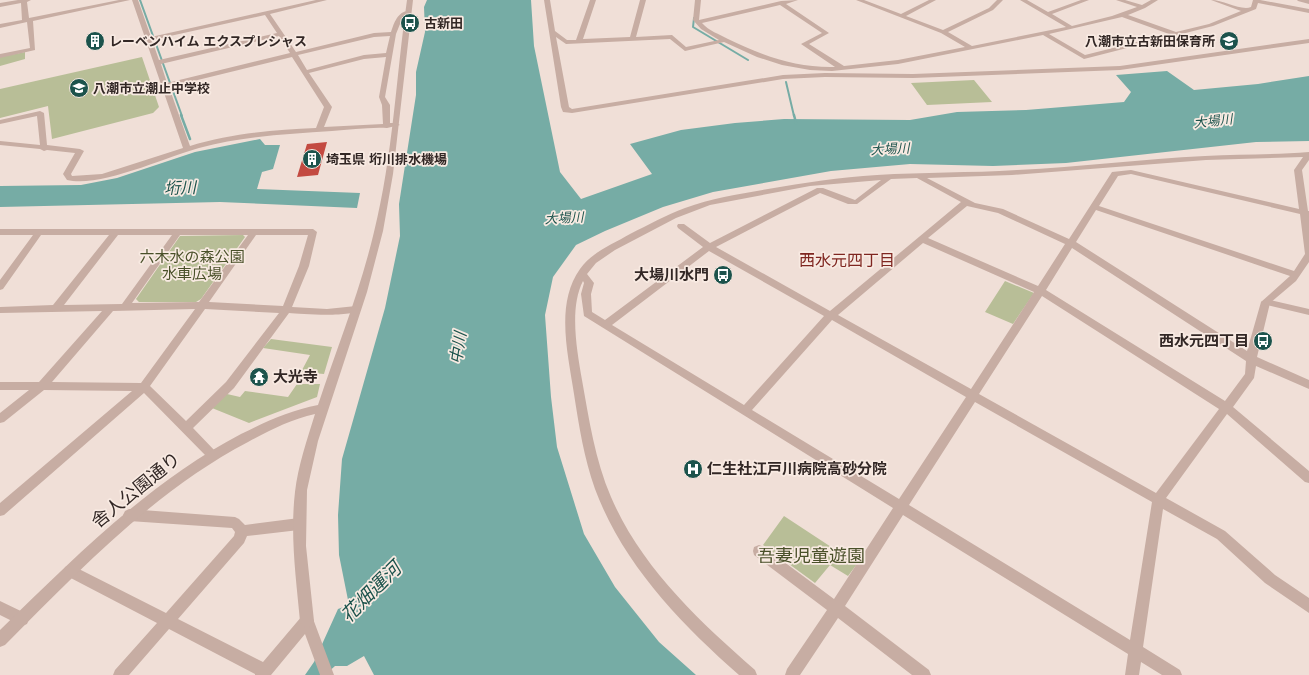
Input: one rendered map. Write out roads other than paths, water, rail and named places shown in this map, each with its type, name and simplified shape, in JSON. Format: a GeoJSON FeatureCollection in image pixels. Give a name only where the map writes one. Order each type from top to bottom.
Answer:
{"type":"FeatureCollection","features":[{"type":"Feature","properties":{"kind":"street"},"geometry":{"type":"LineString","coordinates":[[0,5],[25,0],[25,19],[30,21],[33,49],[0,56]]}},
{"type":"Feature","properties":{"kind":"street"},"geometry":{"type":"LineString","coordinates":[[0,26],[127,0]]}},
{"type":"Feature","properties":{"kind":"street"},"geometry":{"type":"LineString","coordinates":[[135,0],[187,150]]}},
{"type":"Feature","properties":{"kind":"street"},"geometry":{"type":"LineString","coordinates":[[149,39],[324,0]]}},
{"type":"Feature","properties":{"kind":"street"},"geometry":{"type":"LineString","coordinates":[[547,0],[565,107],[566,110],[569,111],[783,77],[825,75],[913,76],[1120,68],[1309,41]]}},
{"type":"Feature","properties":{"kind":"street"},"geometry":{"type":"LineString","coordinates":[[579,41],[593,0]]}},
{"type":"Feature","properties":{"kind":"street"},"geometry":{"type":"LineString","coordinates":[[633,38],[643,0]]}},
{"type":"Feature","properties":{"kind":"street"},"geometry":{"type":"LineString","coordinates":[[698,0],[696,20],[707,31],[726,40],[769,59],[799,67],[842,68],[896,62],[1045,34],[1123,15],[1143,7],[1155,0]]}},
{"type":"Feature","properties":{"kind":"street"},"geometry":{"type":"LineString","coordinates":[[698,22],[795,0]]}},
{"type":"Feature","properties":{"kind":"street"},"geometry":{"type":"LineString","coordinates":[[860,0],[943,32],[972,48]]}},
{"type":"Feature","properties":{"kind":"street"},"geometry":{"type":"LineString","coordinates":[[902,16],[933,0]]}},
{"type":"Feature","properties":{"kind":"street"},"geometry":{"type":"LineString","coordinates":[[943,32],[991,9],[1000,0]]}},
{"type":"Feature","properties":{"kind":"street"},"geometry":{"type":"LineString","coordinates":[[1023,0],[1070,27]]}},
{"type":"Feature","properties":{"kind":"street"},"geometry":{"type":"LineString","coordinates":[[1047,14],[1086,0]]}},
{"type":"Feature","properties":{"kind":"street"},"geometry":{"type":"LineString","coordinates":[[1120,0],[1143,7]]}},
{"type":"Feature","properties":{"kind":"street"},"geometry":{"type":"LineString","coordinates":[[1214,0],[1247,11]]}},
{"type":"Feature","properties":{"kind":"street"},"geometry":{"type":"LineString","coordinates":[[1045,34],[1084,57],[1211,24],[1254,8],[1256,0],[1309,11]]}},
{"type":"Feature","properties":{"kind":"street"},"geometry":{"type":"LineString","coordinates":[[1293,8],[1294,0]]}},
{"type":"Feature","properties":{"kind":"street"},"geometry":{"type":"LineString","coordinates":[[1300,0],[1309,2]]}},
{"type":"Feature","properties":{"kind":"street"},"geometry":{"type":"LineString","coordinates":[[327,675],[307,621],[302,571],[300,524],[304,472],[321,409],[356,309],[378,232],[396,125],[409,1]]}},
{"type":"Feature","properties":{"kind":"street"},"geometry":{"type":"LineString","coordinates":[[781,3],[826,33],[804,44],[842,68]]}},
{"type":"Feature","properties":{"kind":"street"},"geometry":{"type":"LineString","coordinates":[[387,126],[386,106],[382,97],[389,55],[393,34],[399,18],[408,12]]}},
{"type":"Feature","properties":{"kind":"street"},"geometry":{"type":"LineString","coordinates":[[267,13],[328,107],[319,130]]}},
{"type":"Feature","properties":{"kind":"street"},"geometry":{"type":"LineString","coordinates":[[1123,15],[1175,34]]}},
{"type":"Feature","properties":{"kind":"street"},"geometry":{"type":"LineString","coordinates":[[552,31],[566,42],[672,37],[685,49],[726,40]]}},
{"type":"Feature","properties":{"kind":"street"},"geometry":{"type":"LineString","coordinates":[[156,63],[281,34]]}},
{"type":"Feature","properties":{"kind":"street"},"geometry":{"type":"LineString","coordinates":[[164,86],[374,35],[393,34]]}},
{"type":"Feature","properties":{"kind":"street"},"geometry":{"type":"LineString","coordinates":[[306,72],[364,57],[389,55]]}},
{"type":"Feature","properties":{"kind":"street"},"geometry":{"type":"LineString","coordinates":[[769,59],[783,77]]}},
{"type":"Feature","properties":{"kind":"street"},"geometry":{"type":"LineString","coordinates":[[825,75],[859,67]]}},
{"type":"Feature","properties":{"kind":"street"},"geometry":{"type":"LineString","coordinates":[[0,122],[40,113],[44,149]]}},
{"type":"Feature","properties":{"kind":"street"},"geometry":{"type":"LineString","coordinates":[[0,143],[44,149],[80,151],[67,174],[70,178],[79,179],[103,176],[187,150],[237,137],[396,125]]}},
{"type":"Feature","properties":{"kind":"street"},"geometry":{"type":"LineString","coordinates":[[750,675],[709,638],[651,575],[635,553],[613,516],[605,497],[598,477],[588,436],[573,354],[572,329],[573,295],[582,274],[601,254],[656,224],[694,207],[717,200],[833,181],[889,177],[1067,170],[1206,158],[1309,154]]}},
{"type":"Feature","properties":{"kind":"street"},"geometry":{"type":"LineString","coordinates":[[1132,675],[1158,500],[1250,375],[1253,360],[1252,353],[1266,302],[1296,275],[1309,254],[1306,214],[1298,170],[1309,154]]}},
{"type":"Feature","properties":{"kind":"street"},"geometry":{"type":"LineString","coordinates":[[792,674],[1115,174],[1131,172],[1306,214]]}},
{"type":"Feature","properties":{"kind":"street"},"geometry":{"type":"LineString","coordinates":[[605,325],[709,247],[820,190],[851,202],[858,202],[889,177]]}},
{"type":"Feature","properties":{"kind":"street"},"geometry":{"type":"LineString","coordinates":[[919,177],[972,205],[1000,211],[1071,243],[1253,360],[1309,385]]}},
{"type":"Feature","properties":{"kind":"street"},"geometry":{"type":"LineString","coordinates":[[746,411],[830,316],[966,202]]}},
{"type":"Feature","properties":{"kind":"street"},"geometry":{"type":"LineString","coordinates":[[1094,207],[1296,275]]}},
{"type":"Feature","properties":{"kind":"street"},"geometry":{"type":"LineString","coordinates":[[681,226],[709,247],[1221,535],[1270,579],[1309,606]]}},
{"type":"Feature","properties":{"kind":"street"},"geometry":{"type":"LineString","coordinates":[[0,232],[313,232],[304,266],[286,310],[230,385],[186,428]]}},
{"type":"Feature","properties":{"kind":"street"},"geometry":{"type":"LineString","coordinates":[[0,287],[39,232]]}},
{"type":"Feature","properties":{"kind":"street"},"geometry":{"type":"LineString","coordinates":[[57,307],[116,232]]}},
{"type":"Feature","properties":{"kind":"street"},"geometry":{"type":"LineString","coordinates":[[125,306],[178,232]]}},
{"type":"Feature","properties":{"kind":"street"},"geometry":{"type":"LineString","coordinates":[[0,511],[144,387],[254,232]]}},
{"type":"Feature","properties":{"kind":"street"},"geometry":{"type":"LineString","coordinates":[[922,239],[1039,290],[1227,408],[1309,478]]}},
{"type":"Feature","properties":{"kind":"street"},"geometry":{"type":"LineString","coordinates":[[582,274],[589,283],[586,294],[587,314],[901,506],[1135,652],[1175,675]]}},
{"type":"Feature","properties":{"kind":"street"},"geometry":{"type":"LineString","coordinates":[[1266,302],[1309,312]]}},
{"type":"Feature","properties":{"kind":"street"},"geometry":{"type":"LineString","coordinates":[[0,310],[125,306],[202,306],[327,312],[356,309]]}},
{"type":"Feature","properties":{"kind":"street"},"geometry":{"type":"LineString","coordinates":[[0,419],[42,386],[111,307]]}},
{"type":"Feature","properties":{"kind":"street"},"geometry":{"type":"LineString","coordinates":[[0,386],[144,387],[212,455]]}},
{"type":"Feature","properties":{"kind":"street","name":"舎人公園通り"},"geometry":{"type":"LineString","coordinates":[[0,640],[129,515],[172,481],[212,455],[270,425],[309,410],[321,409]]}},
{"type":"Feature","properties":{"kind":"street"},"geometry":{"type":"LineString","coordinates":[[129,515],[235,523],[242,531]]}},
{"type":"Feature","properties":{"kind":"street"},"geometry":{"type":"LineString","coordinates":[[242,531],[300,524]]}},
{"type":"Feature","properties":{"kind":"street"},"geometry":{"type":"LineString","coordinates":[[120,675],[240,539],[242,531]]}},
{"type":"Feature","properties":{"kind":"street"},"geometry":{"type":"LineString","coordinates":[[759,551],[924,675]]}},
{"type":"Feature","properties":{"kind":"street"},"geometry":{"type":"LineString","coordinates":[[70,571],[264,673],[307,621]]}},
{"type":"Feature","properties":{"kind":"street"},"geometry":{"type":"LineString","coordinates":[[0,608],[22,619]]}},
{"type":"Feature","properties":{"kind":"water"},"geometry":{"type":"Polygon","coordinates":[[[427,0],[531,0],[534,46],[560,172],[581,199],[652,174],[630,144],[681,130],[735,123],[784,119],[910,120],[957,112],[1026,110],[1124,102],[1131,92],[1116,75],[1167,71],[1194,90],[1258,84],[1309,76],[1309,141],[1256,142],[1066,163],[993,166],[910,164],[831,171],[713,192],[663,207],[605,231],[576,245],[553,277],[545,315],[551,397],[557,447],[584,534],[615,587],[659,642],[696,675],[374,675],[364,656],[347,666],[335,666],[325,675],[305,675],[314,662],[338,609],[349,605],[339,555],[338,515],[342,459],[385,308],[400,236],[399,204],[416,95],[416,72],[425,32],[424,7],[427,0]]]}},
{"type":"Feature","properties":{"kind":"water","name":"垳川"},"geometry":{"type":"Polygon","coordinates":[[[260,139],[265,145],[280,145],[273,169],[262,172],[257,189],[360,193],[357,208],[220,202],[0,207],[0,186],[81,185],[117,178],[195,152],[260,139]]]}},
{"type":"Feature","properties":{"kind":"waterway"},"geometry":{"type":"LineString","coordinates":[[140,0],[182,116]]}},
{"type":"Feature","properties":{"kind":"waterway"},"geometry":{"type":"LineString","coordinates":[[694,18],[693,27],[748,60]]}},
{"type":"Feature","properties":{"kind":"waterway"},"geometry":{"type":"LineString","coordinates":[[786,82],[794,116]]}},
{"type":"Feature","properties":{"kind":"waterway"},"geometry":{"type":"LineString","coordinates":[[181,115],[190,139]]}},
{"type":"Feature","properties":{"kind":"waterway"},"geometry":{"type":"LineString","coordinates":[[794,115],[796,123]]}},
{"type":"Feature","properties":{"kind":"place","name":"古新田"},"geometry":{"type":"Point","coordinates":[410,23]}},
{"type":"Feature","properties":{"kind":"place","name":"レーベンハイム エクスプレシャス"},"geometry":{"type":"Point","coordinates":[95,41]}},
{"type":"Feature","properties":{"kind":"place","name":"八潮市立古新田保育所"},"geometry":{"type":"Point","coordinates":[1229,41]}},
{"type":"Feature","properties":{"kind":"place","name":"八潮市立潮止中学校"},"geometry":{"type":"Point","coordinates":[79,88]}},
{"type":"Feature","properties":{"kind":"place","name":"埼玉県 垳川排水機場"},"geometry":{"type":"Point","coordinates":[312,159]}},
{"type":"Feature","properties":{"kind":"place","name":"大場川水門"},"geometry":{"type":"Point","coordinates":[723,275]}},
{"type":"Feature","properties":{"kind":"place","name":"西水元四丁目"},"geometry":{"type":"Point","coordinates":[1263,341]}},
{"type":"Feature","properties":{"kind":"place","name":"大光寺"},"geometry":{"type":"Point","coordinates":[259,377]}},
{"type":"Feature","properties":{"kind":"place","name":"仁生社江戸川病院高砂分院"},"geometry":{"type":"Point","coordinates":[693,469]}},
{"type":"Feature","properties":{"kind":"district","name":"西水元四丁目"},"geometry":{"type":"Point","coordinates":[847,260]}},
{"type":"Feature","properties":{"kind":"water label","name":"大場川"},"geometry":{"type":"Point","coordinates":[1213,121]}},
{"type":"Feature","properties":{"kind":"water label","name":"大場川"},"geometry":{"type":"Point","coordinates":[890,149]}},
{"type":"Feature","properties":{"kind":"water label","name":"大場川"},"geometry":{"type":"Point","coordinates":[564,218]}},
{"type":"Feature","properties":{"kind":"water label","name":"中川"},"geometry":{"type":"Point","coordinates":[458,348]}},
{"type":"Feature","properties":{"kind":"water label","name":"花畑運河"},"geometry":{"type":"Point","coordinates":[371,592]}},
{"type":"Feature","properties":{"kind":"park label","name":"六木水の森公園 水車広場"},"geometry":{"type":"Point","coordinates":[192,266]}},
{"type":"Feature","properties":{"kind":"park label","name":"吾妻児童遊園"},"geometry":{"type":"Point","coordinates":[811,556]}}]}
